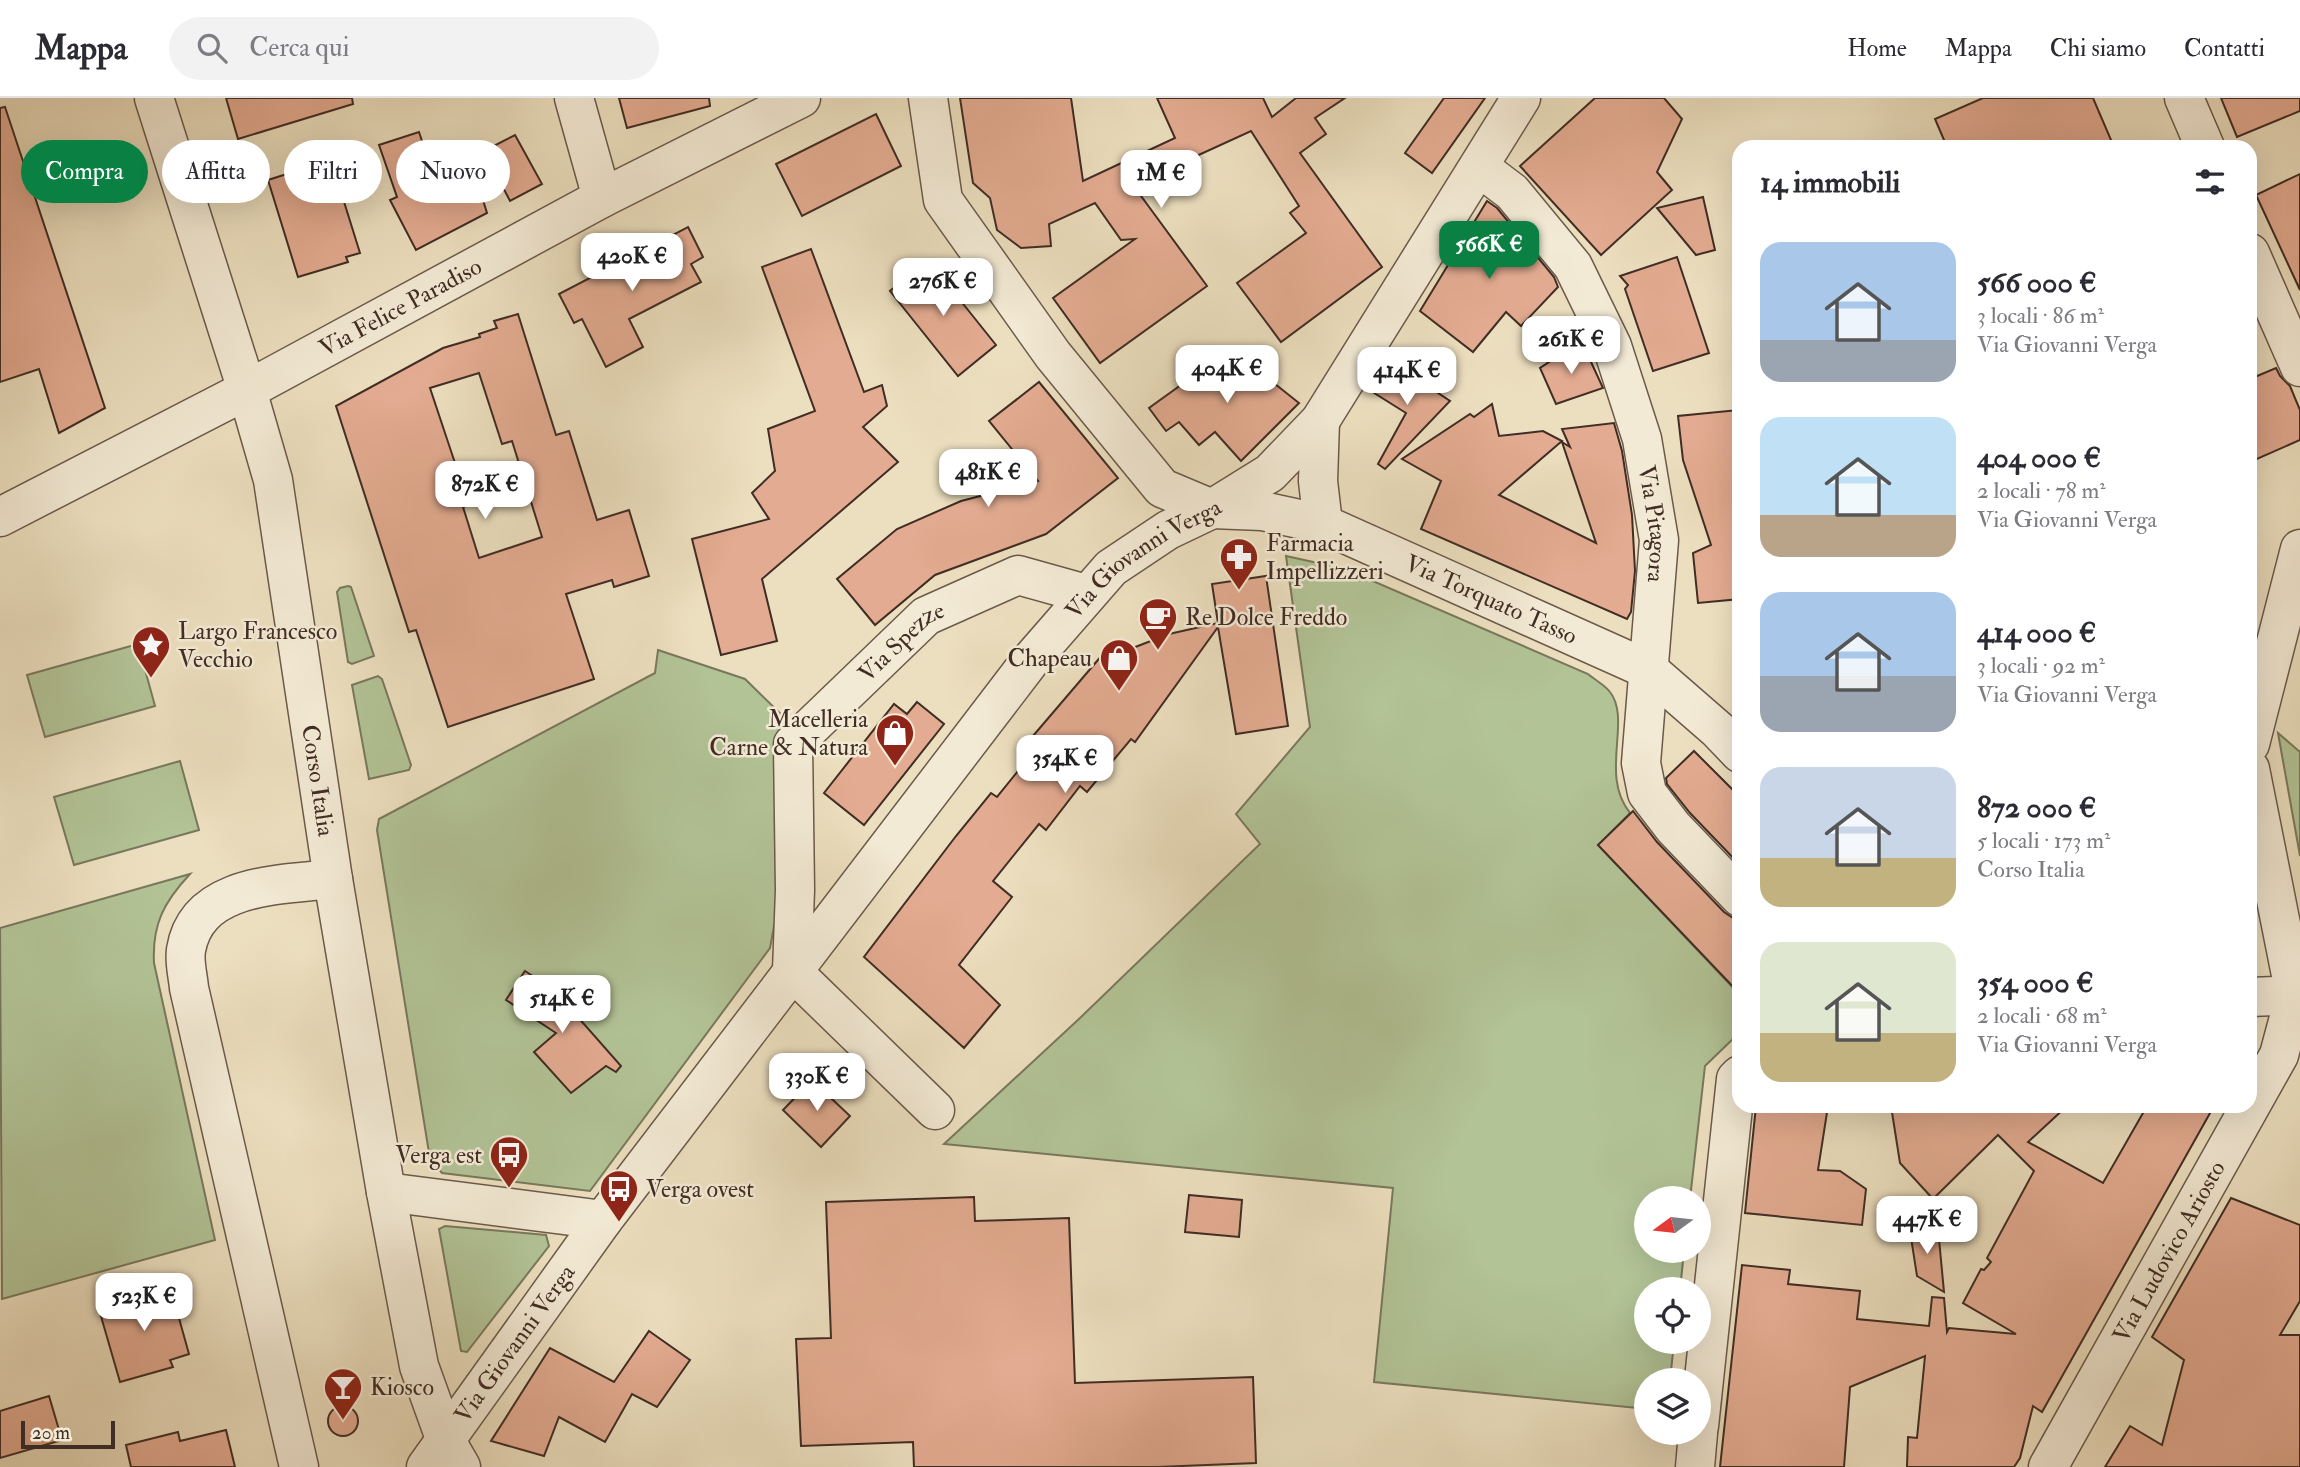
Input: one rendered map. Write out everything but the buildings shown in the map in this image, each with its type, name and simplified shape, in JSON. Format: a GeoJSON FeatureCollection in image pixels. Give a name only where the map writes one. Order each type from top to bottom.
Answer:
{"type":"FeatureCollection","features":[{"type":"Feature","properties":{"kind":"street","name":"Corso Italia"},"geometry":{"type":"LineString","coordinates":[[154,98],[273,480],[333,879],[386,1192],[419,1366],[444,1458]]}},
{"type":"Feature","properties":{"kind":"street"},"geometry":{"type":"LineString","coordinates":[[574,98],[602,198]]}},
{"type":"Feature","properties":{"kind":"street","name":"Via Felice Paradiso"},"geometry":{"type":"LineString","coordinates":[[0,517],[247,390],[602,198],[801,98]]}},
{"type":"Feature","properties":{"kind":"street"},"geometry":{"type":"LineString","coordinates":[[928,98],[943,200],[1052,355],[1162,488],[1212,509]]}},
{"type":"Feature","properties":{"kind":"street","name":"Via Giovanni Verga"},"geometry":{"type":"LineString","coordinates":[[444,1458],[603,1220],[1030,661],[1086,594],[1111,568],[1130,554],[1168,530],[1212,509],[1270,473],[1320,421],[1521,98]]}},
{"type":"Feature","properties":{"kind":"street"},"geometry":{"type":"LineString","coordinates":[[2184,98],[2202,140]]}},
{"type":"Feature","properties":{"kind":"street","name":"Via Pitagora"},"geometry":{"type":"LineString","coordinates":[[1479,167],[1512,192],[1573,266],[1612,346],[1642,439],[1659,540],[1641,763],[1647,793],[1673,827],[1732,889]]}},
{"type":"Feature","properties":{"kind":"street"},"geometry":{"type":"LineString","coordinates":[[2257,269],[2300,367]]}},
{"type":"Feature","properties":{"kind":"street"},"geometry":{"type":"LineString","coordinates":[[1320,421],[1318,481],[1323,524]]}},
{"type":"Feature","properties":{"kind":"street","name":"Via Torquato Tasso"},"geometry":{"type":"LineString","coordinates":[[1212,509],[1262,511],[1323,524],[1649,670],[1732,745]]}},
{"type":"Feature","properties":{"kind":"street"},"geometry":{"type":"LineString","coordinates":[[2257,717],[2300,549]]}},
{"type":"Feature","properties":{"kind":"street","name":"Via Spezze"},"geometry":{"type":"LineString","coordinates":[[792,971],[795,890],[793,744],[926,616],[1018,575],[1086,594]]}},
{"type":"Feature","properties":{"kind":"street"},"geometry":{"type":"LineString","coordinates":[[2257,807],[2297,995],[2257,997]]}},
{"type":"Feature","properties":{"kind":"street"},"geometry":{"type":"LineString","coordinates":[[299,1467],[189,988],[185,952],[194,925],[215,903],[249,890],[333,879]]}},
{"type":"Feature","properties":{"kind":"street"},"geometry":{"type":"LineString","coordinates":[[792,971],[935,1110]]}},
{"type":"Feature","properties":{"kind":"street","name":"Via Ludovico Ariosto"},"geometry":{"type":"LineString","coordinates":[[2257,1094],[2279,1055],[2297,995]]}},
{"type":"Feature","properties":{"kind":"street"},"geometry":{"type":"LineString","coordinates":[[1705,1368],[1732,1113]]}},
{"type":"Feature","properties":{"kind":"street","name":"Via Ludovico Ariosto"},"geometry":{"type":"LineString","coordinates":[[2048,1467],[2246,1113]]}},
{"type":"Feature","properties":{"kind":"street"},"geometry":{"type":"LineString","coordinates":[[386,1192],[603,1220]]}},
{"type":"Feature","properties":{"kind":"street"},"geometry":{"type":"LineString","coordinates":[[1695,1467],[1697,1445]]}},
{"type":"Feature","properties":{"kind":"green space"},"geometry":{"type":"Polygon","coordinates":[[[1286,556],[1345,569],[1588,674],[1608,689],[1616,704],[1618,717],[1617,782],[1621,798],[1630,813],[1598,845],[1732,987],[1732,1040],[1705,1066],[1691,1186],[1634,1186],[1634,1264],[1683,1264],[1681,1277],[1634,1277],[1634,1354],[1673,1354],[1671,1368],[1634,1368],[1634,1408],[1374,1382],[1393,1188],[944,1144],[1080,1018],[1260,844],[1236,814],[1310,727],[1286,556]]]}},
{"type":"Feature","properties":{"kind":"green space"},"geometry":{"type":"Polygon","coordinates":[[[351,587],[374,656],[352,664],[348,662],[337,592],[351,587]]]}},
{"type":"Feature","properties":{"kind":"green space"},"geometry":{"type":"Polygon","coordinates":[[[138,644],[155,706],[45,737],[27,675],[138,644]]]}},
{"type":"Feature","properties":{"kind":"green space"},"geometry":{"type":"Polygon","coordinates":[[[658,650],[745,679],[788,721],[775,739],[782,883],[770,948],[590,1191],[442,1173],[430,1159],[377,830],[379,819],[655,673],[658,650]]]}},
{"type":"Feature","properties":{"kind":"green space"},"geometry":{"type":"Polygon","coordinates":[[[378,676],[382,679],[411,765],[409,770],[369,779],[352,685],[378,676]]]}},
{"type":"Feature","properties":{"kind":"green space"},"geometry":{"type":"Polygon","coordinates":[[[2278,733],[2300,752],[2300,856],[2278,733]]]}},
{"type":"Feature","properties":{"kind":"green space"},"geometry":{"type":"Polygon","coordinates":[[[180,761],[199,830],[74,865],[54,797],[180,761]]]}},
{"type":"Feature","properties":{"kind":"green space"},"geometry":{"type":"Polygon","coordinates":[[[190,874],[173,894],[162,914],[155,937],[154,963],[215,1240],[2,1299],[0,928],[190,874]]]}},
{"type":"Feature","properties":{"kind":"green space"},"geometry":{"type":"Polygon","coordinates":[[[445,1226],[546,1235],[549,1246],[467,1352],[461,1351],[439,1229],[445,1226]]]}},
{"type":"Feature","properties":{"kind":"place","name":"Farmacia Impellizzeri"},"geometry":{"type":"Point","coordinates":[1239,591]}},
{"type":"Feature","properties":{"kind":"place","name":"Re Dolce Freddo"},"geometry":{"type":"Point","coordinates":[1158,651]}},
{"type":"Feature","properties":{"kind":"place","name":"Largo Francesco Vecchio"},"geometry":{"type":"Point","coordinates":[151,679]}},
{"type":"Feature","properties":{"kind":"place","name":"Chapeau"},"geometry":{"type":"Point","coordinates":[1119,692]}},
{"type":"Feature","properties":{"kind":"place","name":"Macelleria Carne & Natura"},"geometry":{"type":"Point","coordinates":[895,767]}},
{"type":"Feature","properties":{"kind":"place","name":"Verga est"},"geometry":{"type":"Point","coordinates":[509,1189]}},
{"type":"Feature","properties":{"kind":"place","name":"Verga ovest"},"geometry":{"type":"Point","coordinates":[619,1223]}},
{"type":"Feature","properties":{"kind":"place","name":"Kiosco"},"geometry":{"type":"Point","coordinates":[343,1421]}}]}
